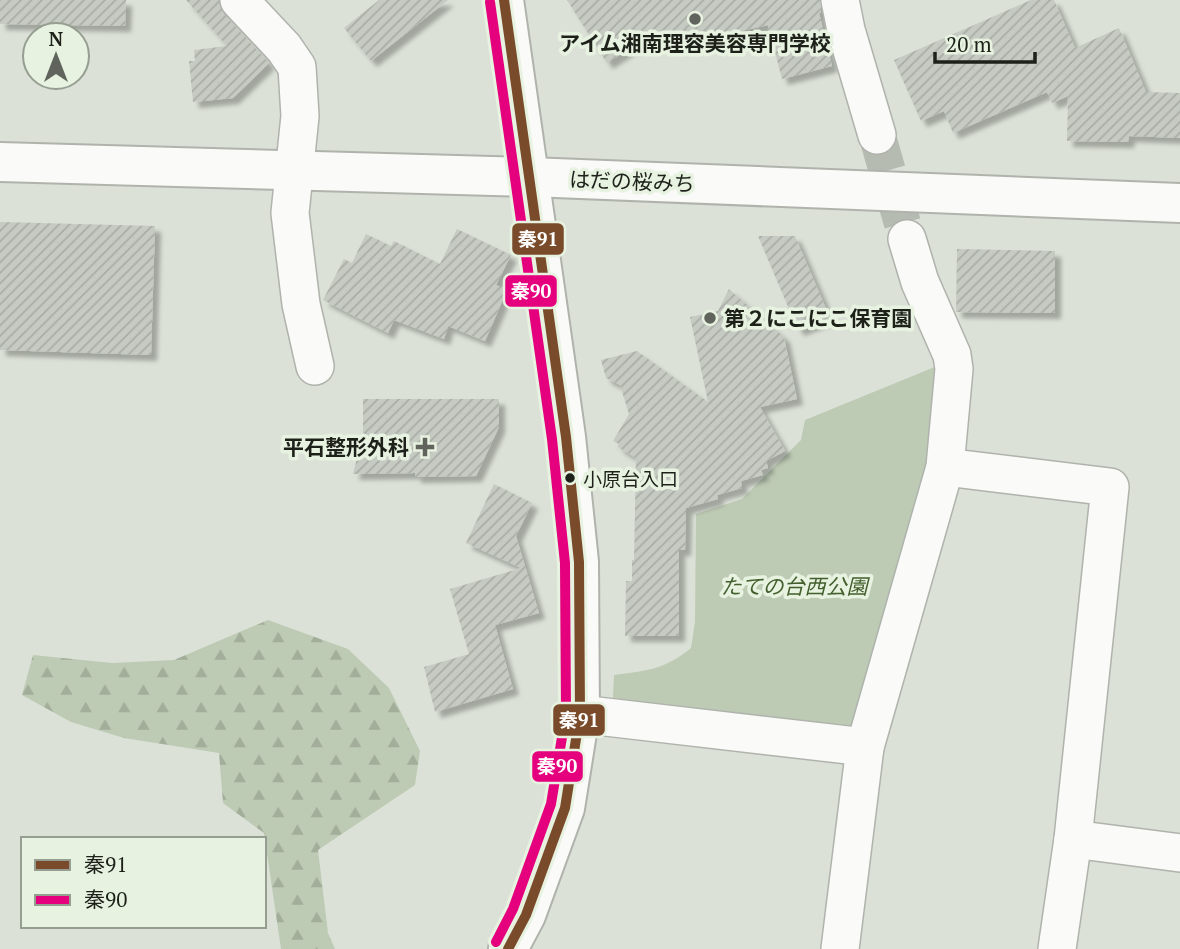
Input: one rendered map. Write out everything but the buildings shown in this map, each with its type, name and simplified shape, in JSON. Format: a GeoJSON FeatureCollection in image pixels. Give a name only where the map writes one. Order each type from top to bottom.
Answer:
{"type":"FeatureCollection","features":[{"type":"Feature","properties":{"kind":"main road"},"geometry":{"type":"LineString","coordinates":[[504,0],[564,423],[579,562],[580,714],[565,808],[526,915],[508,949]]}},
{"type":"Feature","properties":{"kind":"main road","name":"はだの桜みち"},"geometry":{"type":"LineString","coordinates":[[0,162],[530,177],[1180,203]]}},
{"type":"Feature","properties":{"kind":"street"},"geometry":{"type":"LineString","coordinates":[[239,0],[284,48],[297,67],[300,116],[290,213],[301,304],[315,366]]}},
{"type":"Feature","properties":{"kind":"street"},"geometry":{"type":"LineString","coordinates":[[840,0],[846,30],[877,135]]}},
{"type":"Feature","properties":{"kind":"street"},"geometry":{"type":"LineString","coordinates":[[841,949],[865,747],[945,467],[954,369],[952,355],[920,282],[907,239]]}},
{"type":"Feature","properties":{"kind":"street"},"geometry":{"type":"LineString","coordinates":[[945,467],[1110,487],[1073,839],[1057,949]]}},
{"type":"Feature","properties":{"kind":"street"},"geometry":{"type":"LineString","coordinates":[[580,714],[865,747]]}},
{"type":"Feature","properties":{"kind":"street"},"geometry":{"type":"LineString","coordinates":[[1073,839],[1180,853]]}},
{"type":"Feature","properties":{"kind":"green space","name":"たての台西公園"},"geometry":{"type":"Polygon","coordinates":[[[942,364],[933,462],[858,721],[847,729],[613,698],[614,675],[655,668],[673,661],[691,648],[695,622],[696,514],[742,499],[801,440],[805,420],[942,364]]]}},
{"type":"Feature","properties":{"kind":"green space"},"geometry":{"type":"Polygon","coordinates":[[[268,620],[348,649],[389,688],[420,751],[415,785],[318,850],[328,933],[335,949],[281,949],[266,837],[223,803],[219,753],[124,738],[71,722],[22,695],[33,655],[112,663],[174,660],[268,620]]]}},
{"type":"Feature","properties":{"kind":"tunnel"},"geometry":{"type":"LineString","coordinates":[[877,135],[907,239]]}},
{"type":"Feature","properties":{"kind":"transit line","name":"秦91"},"geometry":{"type":"LineString","coordinates":[[504,0],[566,437],[579,562],[580,714],[565,808],[526,915],[508,949]]}},
{"type":"Feature","properties":{"kind":"transit line","name":"秦90"},"geometry":{"type":"LineString","coordinates":[[490,2],[552,439],[565,563],[566,713],[551,804],[513,909],[496,942]]}},
{"type":"Feature","properties":{"kind":"place","name":"アイム湘南理容美容専門学校"},"geometry":{"type":"Point","coordinates":[695,19]}},
{"type":"Feature","properties":{"kind":"place","name":"第２にこにこ保育園"},"geometry":{"type":"Point","coordinates":[710,318]}},
{"type":"Feature","properties":{"kind":"place","name":"平石整形外科"},"geometry":{"type":"Point","coordinates":[425,447]}},
{"type":"Feature","properties":{"kind":"place","name":"小原台入口"},"geometry":{"type":"Point","coordinates":[570,478]}}]}
